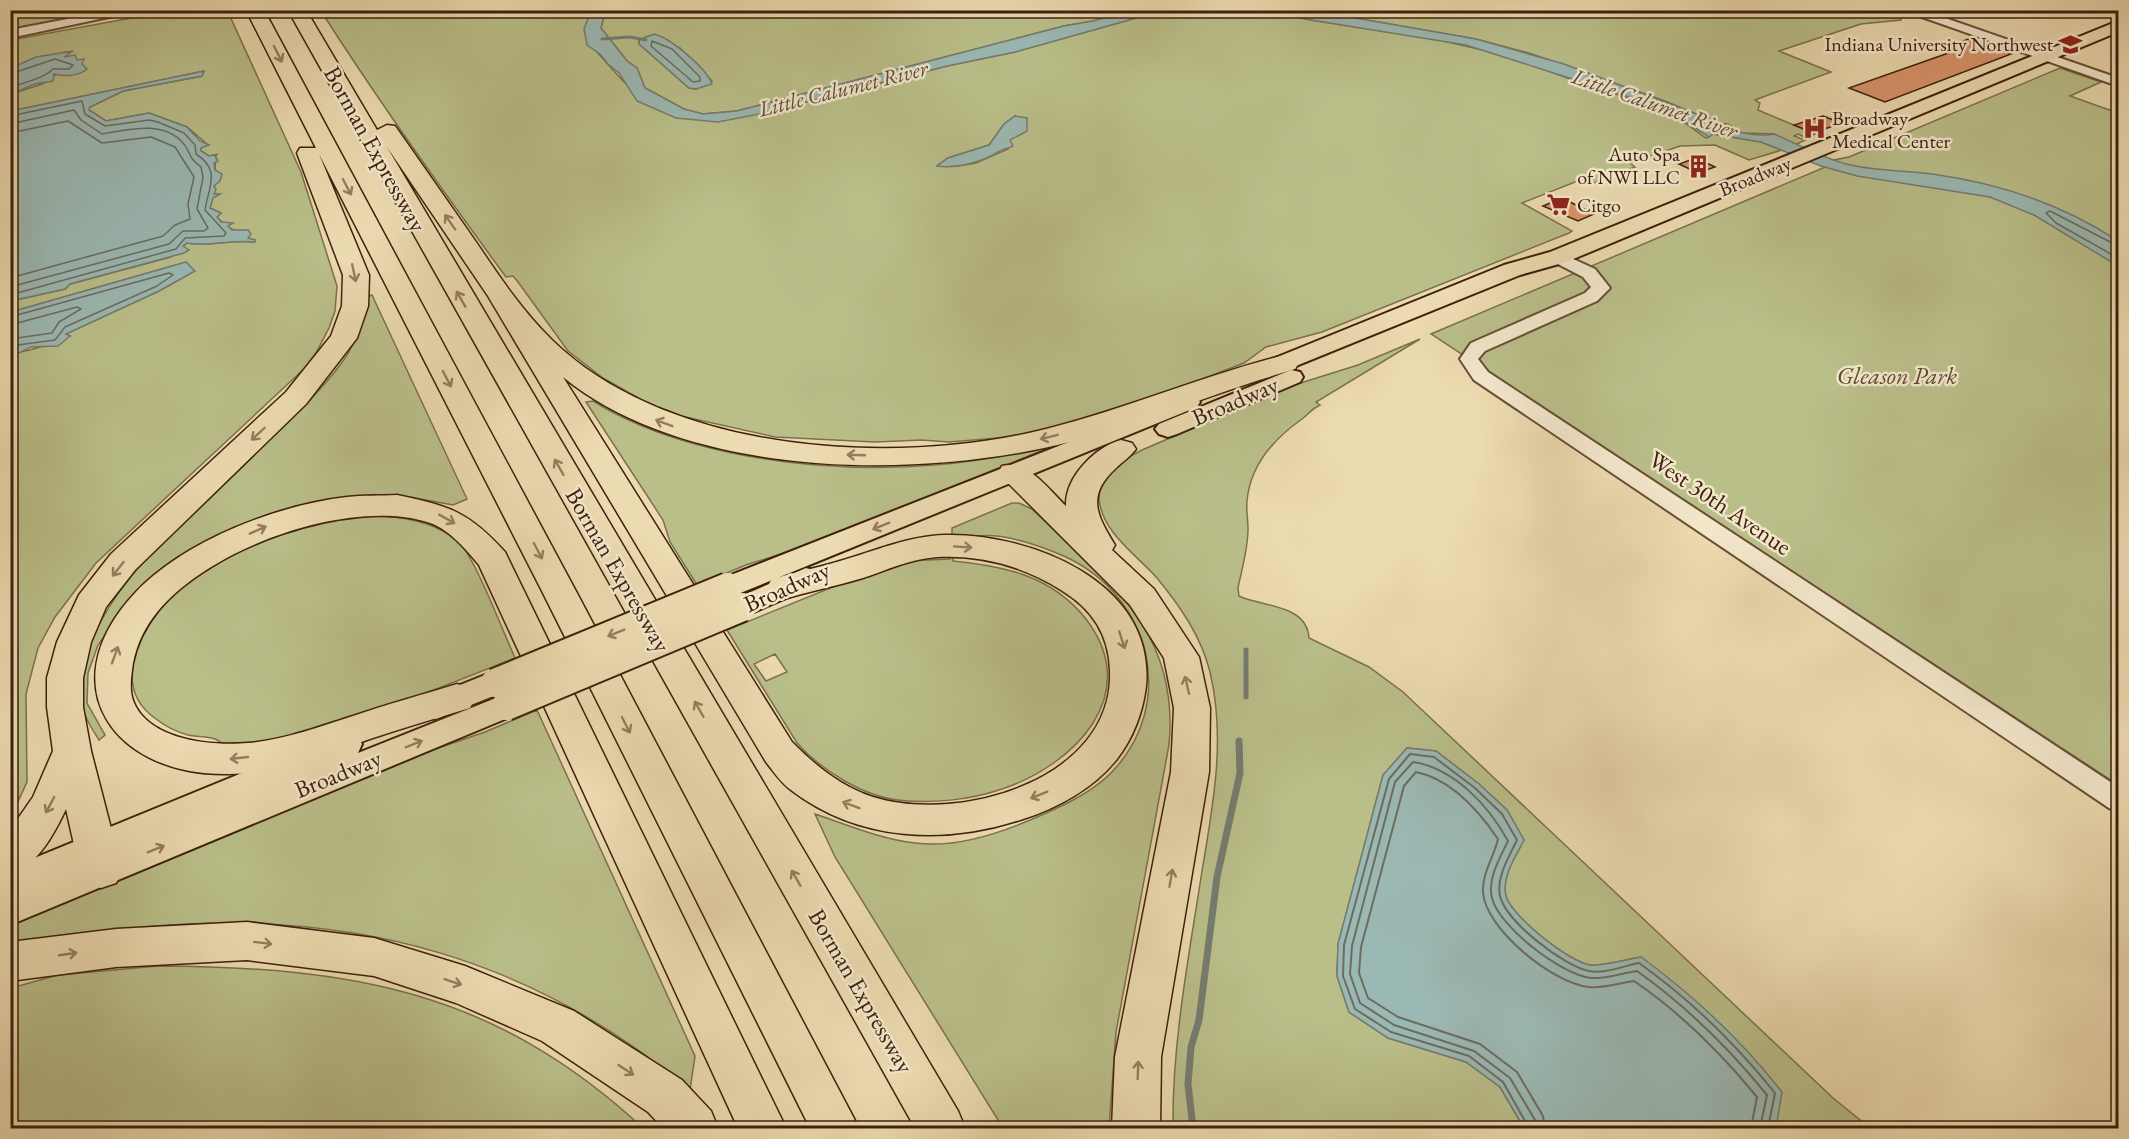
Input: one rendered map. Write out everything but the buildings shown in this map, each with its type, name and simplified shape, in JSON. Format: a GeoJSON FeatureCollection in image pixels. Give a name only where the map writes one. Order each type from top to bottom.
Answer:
{"type":"FeatureCollection","features":[{"type":"Feature","properties":{"kind":"highway","name":"Borman Expressway"},"geometry":{"type":"LineString","coordinates":[[255,10],[836,1128]]}},
{"type":"Feature","properties":{"kind":"highway","name":"Borman Expressway"},"geometry":{"type":"LineString","coordinates":[[297,10],[941,1128]]}},
{"type":"Feature","properties":{"kind":"highway"},"geometry":{"type":"LineString","coordinates":[[328,65],[352,81],[500,297],[779,752],[806,781],[847,804],[896,819],[951,822],[1001,810],[1052,789],[1092,760],[1114,730],[1128,696],[1128,658],[1116,624],[1092,594],[1058,571],[1020,556],[984,548],[945,546],[900,552],[848,570],[784,587]]}},
{"type":"Feature","properties":{"kind":"highway"},"geometry":{"type":"LineString","coordinates":[[99,860],[72,751],[65,707],[65,678],[74,642],[91,603],[123,562],[300,393],[344,338],[355,306],[356,275],[303,139],[300,98]]}},
{"type":"Feature","properties":{"kind":"highway"},"geometry":{"type":"LineString","coordinates":[[500,297],[551,354],[572,373],[613,399],[666,424],[728,441],[806,453],[891,456],[958,452],[1018,444],[1080,430],[1226,379],[1285,363]]}},
{"type":"Feature","properties":{"kind":"highway"},"geometry":{"type":"LineString","coordinates":[[1118,571],[1090,533],[1081,512],[1080,492],[1098,465],[1121,449]]}},
{"type":"Feature","properties":{"kind":"highway"},"geometry":{"type":"LineString","coordinates":[[1019,479],[1118,571],[1142,597],[1180,657],[1192,708],[1190,772],[1138,1057],[1136,1128]]}},
{"type":"Feature","properties":{"kind":"highway"},"geometry":{"type":"LineString","coordinates":[[457,698],[352,730],[307,747],[274,755],[229,759],[185,755],[153,743],[127,725],[113,700],[111,666],[123,633],[151,598],[183,570],[222,546],[276,523],[321,510],[362,504],[403,507],[437,514],[468,531],[493,560],[762,1128]]}},
{"type":"Feature","properties":{"kind":"highway"},"geometry":{"type":"LineString","coordinates":[[10,858],[35,832],[53,801],[72,751]]}},
{"type":"Feature","properties":{"kind":"highway"},"geometry":{"type":"LineString","coordinates":[[10,962],[116,948],[247,941],[374,957],[465,986],[558,1026],[665,1096],[694,1128]]}},
{"type":"Feature","properties":{"kind":"main road","name":"Broadway"},"geometry":{"type":"LineString","coordinates":[[10,884],[99,860],[1019,479],[1285,363],[1512,270],[1558,257],[2118,26]]}},
{"type":"Feature","properties":{"kind":"main road","name":"Broadway"},"geometry":{"type":"LineString","coordinates":[[735,597],[784,587],[1019,479],[1121,449],[1527,279],[1558,257]]}},
{"type":"Feature","properties":{"kind":"main road","name":"Broadway"},"geometry":{"type":"LineString","coordinates":[[10,909],[99,860],[457,698],[500,694]]}},
{"type":"Feature","properties":{"kind":"street"},"geometry":{"type":"LineString","coordinates":[[10,34],[136,10]]}},
{"type":"Feature","properties":{"kind":"street"},"geometry":{"type":"LineString","coordinates":[[1908,10],[2118,82]]}},
{"type":"Feature","properties":{"kind":"street","name":"West 30th Avenue"},"geometry":{"type":"LineString","coordinates":[[1558,257],[1589,273],[1601,288],[1591,297],[1478,347],[1469,359],[1481,376],[2118,800]]}},
{"type":"Feature","properties":{"kind":"green space"},"geometry":{"type":"Polygon","coordinates":[[[11,10],[111,10],[111,11],[11,29],[11,10]]]}},
{"type":"Feature","properties":{"kind":"green space"},"geometry":{"type":"Polygon","coordinates":[[[612,10],[1131,11],[1064,26],[737,111],[702,114],[684,109],[645,88],[637,68],[627,61],[601,28],[604,16],[612,10]],[[648,36],[639,40],[639,44],[689,88],[696,89],[712,81],[680,48],[648,36]]]}},
{"type":"Feature","properties":{"kind":"green space"},"geometry":{"type":"Polygon","coordinates":[[[1899,10],[1901,20],[1861,24],[1779,51],[1831,72],[1755,100],[1760,103],[1758,110],[1815,134],[1806,138],[1798,134],[1794,136],[1805,140],[1795,145],[1774,134],[1742,133],[1728,124],[1717,123],[1665,101],[1529,53],[1476,39],[1315,11],[1899,10]]]}},
{"type":"Feature","properties":{"kind":"green space"},"geometry":{"type":"Polygon","coordinates":[[[169,11],[228,12],[301,172],[337,286],[335,311],[329,328],[306,367],[96,563],[55,617],[38,648],[26,694],[27,782],[15,808],[14,828],[11,833],[11,352],[32,349],[70,336],[65,334],[159,291],[194,271],[186,262],[11,312],[11,301],[65,289],[70,284],[171,257],[187,243],[254,242],[255,240],[248,238],[248,230],[238,231],[227,226],[217,217],[221,213],[210,208],[213,197],[219,194],[213,195],[216,155],[209,156],[201,151],[200,148],[208,145],[187,127],[149,113],[106,121],[89,110],[90,107],[123,91],[202,76],[204,71],[11,111],[11,94],[42,84],[77,60],[72,57],[63,57],[71,52],[65,52],[11,68],[11,40],[169,11]]]}},
{"type":"Feature","properties":{"kind":"green space"},"geometry":{"type":"Polygon","coordinates":[[[321,11],[591,11],[588,19],[594,49],[624,82],[676,118],[759,114],[947,66],[1015,52],[1161,11],[1267,11],[1439,40],[1500,54],[1604,91],[1652,104],[1671,113],[1706,138],[1713,134],[1761,142],[1782,150],[1749,160],[1715,145],[1680,146],[1630,163],[1635,167],[1589,185],[1580,180],[1522,203],[1572,231],[1569,233],[1322,332],[1266,347],[1244,363],[1124,409],[1020,436],[949,442],[922,440],[875,442],[775,437],[681,416],[649,404],[603,378],[568,351],[518,282],[513,276],[506,277],[458,212],[321,11]],[[1015,116],[1004,124],[989,145],[948,158],[938,165],[958,166],[976,163],[1008,149],[1015,116]]]}},
{"type":"Feature","properties":{"kind":"green space","name":"Gleason Park"},"geometry":{"type":"Polygon","coordinates":[[[2060,68],[2101,82],[2070,96],[2118,113],[2118,785],[1431,334],[1837,162],[1834,160],[1849,157],[2060,68]]]}},
{"type":"Feature","properties":{"kind":"green space"},"geometry":{"type":"Polygon","coordinates":[[[372,295],[467,499],[453,505],[410,497],[371,495],[318,502],[127,605],[98,645],[88,673],[87,703],[105,735],[99,740],[85,715],[81,698],[87,653],[109,607],[143,563],[184,519],[273,436],[312,397],[343,361],[355,338],[367,297],[372,295]]]}},
{"type":"Feature","properties":{"kind":"green space"},"geometry":{"type":"Polygon","coordinates":[[[1420,339],[1316,402],[1320,405],[1282,435],[1266,454],[1249,488],[1248,536],[1238,588],[1239,596],[1292,613],[1306,627],[1309,638],[1369,667],[1403,692],[1833,1098],[1870,1128],[1772,1128],[1777,1122],[1641,957],[1601,965],[1581,962],[1542,937],[1518,915],[1510,905],[1505,889],[1507,874],[1524,840],[1507,810],[1479,784],[1436,751],[1407,748],[1383,775],[1338,944],[1337,976],[1349,1012],[1388,1038],[1466,1062],[1500,1087],[1524,1128],[1173,1128],[1178,1031],[1214,797],[1217,747],[1215,697],[1206,659],[1195,634],[1174,599],[1157,578],[1121,542],[1106,522],[1101,510],[1100,490],[1107,475],[1113,469],[1142,450],[1288,387],[1358,365],[1420,339]]]}},
{"type":"Feature","properties":{"kind":"green space"},"geometry":{"type":"Polygon","coordinates":[[[593,401],[640,425],[694,444],[752,457],[813,465],[875,467],[935,465],[991,458],[1043,446],[1046,449],[825,540],[746,565],[697,585],[670,542],[663,520],[586,402],[593,401]]]}},
{"type":"Feature","properties":{"kind":"green space"},"geometry":{"type":"Polygon","coordinates":[[[1012,503],[1019,503],[1032,509],[1087,560],[1133,610],[1150,638],[1163,669],[1169,705],[1169,745],[1116,1032],[1109,1128],[1003,1128],[835,857],[815,814],[902,841],[944,844],[973,839],[1017,825],[1073,800],[1111,773],[1132,746],[1144,716],[1149,685],[1146,654],[1135,625],[1118,598],[1095,575],[1066,557],[1035,545],[1000,536],[978,536],[952,541],[952,528],[1012,503]]]}},
{"type":"Feature","properties":{"kind":"green space"},"geometry":{"type":"Polygon","coordinates":[[[384,516],[423,523],[442,530],[458,541],[465,549],[480,578],[515,658],[332,730],[282,743],[244,743],[239,751],[215,739],[188,735],[171,728],[156,719],[141,705],[134,688],[132,671],[136,653],[143,635],[154,618],[186,583],[232,554],[266,537],[333,520],[384,516]]]}},
{"type":"Feature","properties":{"kind":"green space"},"geometry":{"type":"Polygon","coordinates":[[[951,552],[953,552],[953,561],[991,566],[1026,576],[1043,583],[1073,604],[1086,619],[1102,647],[1107,674],[1104,700],[1093,724],[1076,745],[1054,763],[1029,778],[1002,789],[964,798],[924,802],[898,800],[870,793],[843,780],[817,762],[797,743],[727,630],[877,569],[905,561],[950,559],[951,552]],[[775,654],[754,664],[766,681],[787,672],[775,654]]]}},
{"type":"Feature","properties":{"kind":"green space"},"geometry":{"type":"Polygon","coordinates":[[[537,710],[695,1056],[690,1090],[631,1045],[569,1007],[505,976],[440,953],[372,936],[301,926],[229,923],[154,926],[11,947],[10,924],[397,762],[485,732],[537,710]]]}},
{"type":"Feature","properties":{"kind":"green space"},"geometry":{"type":"Polygon","coordinates":[[[158,966],[295,972],[358,982],[418,996],[476,1017],[532,1045],[588,1082],[643,1128],[11,1128],[11,988],[58,975],[158,966]]]}},
{"type":"Feature","properties":{"kind":"water","name":"Little Calumet River"},"geometry":{"type":"Polygon","coordinates":[[[591,10],[612,11],[604,16],[601,28],[627,61],[637,68],[645,88],[684,109],[703,114],[737,111],[1064,26],[1131,11],[1161,11],[1015,52],[947,66],[759,114],[718,122],[676,118],[637,101],[619,73],[587,45],[584,29],[591,10]]]}},
{"type":"Feature","properties":{"kind":"water","name":"Little Calumet River"},"geometry":{"type":"Polygon","coordinates":[[[1267,11],[1315,11],[1476,39],[1564,64],[1726,125],[1722,127],[1728,129],[1754,135],[1774,134],[1846,164],[1932,174],[2005,189],[2075,216],[2118,241],[2118,266],[2034,215],[1990,197],[1857,176],[1821,166],[1761,142],[1713,134],[1709,137],[1671,113],[1651,104],[1466,45],[1267,11]]]}},
{"type":"Feature","properties":{"kind":"water"},"geometry":{"type":"Polygon","coordinates":[[[654,34],[670,41],[688,55],[703,70],[712,84],[696,89],[689,88],[639,44],[639,40],[654,34]]]}},
{"type":"Feature","properties":{"kind":"water"},"geometry":{"type":"Polygon","coordinates":[[[73,51],[64,57],[75,55],[77,60],[84,59],[82,64],[87,69],[71,75],[54,74],[53,81],[35,84],[11,94],[11,68],[36,57],[73,51]]]}},
{"type":"Feature","properties":{"kind":"water"},"geometry":{"type":"Polygon","coordinates":[[[204,71],[202,76],[123,91],[90,107],[89,110],[106,121],[149,113],[187,127],[200,141],[209,145],[201,148],[201,151],[209,156],[218,154],[215,156],[218,161],[214,163],[215,170],[222,174],[220,181],[214,186],[216,189],[214,194],[220,194],[213,198],[210,208],[221,213],[217,217],[221,222],[233,223],[228,226],[232,230],[248,230],[251,234],[248,238],[255,242],[187,243],[183,246],[189,250],[184,253],[70,284],[65,289],[11,301],[11,111],[204,71]]]}},
{"type":"Feature","properties":{"kind":"water"},"geometry":{"type":"Polygon","coordinates":[[[1015,116],[1027,118],[1027,131],[1010,140],[1013,146],[1010,148],[969,164],[937,166],[948,158],[989,145],[1004,124],[1015,116]]]}},
{"type":"Feature","properties":{"kind":"water"},"geometry":{"type":"Polygon","coordinates":[[[186,262],[195,271],[159,291],[66,334],[70,336],[58,346],[31,347],[19,353],[11,352],[11,312],[186,262]]]}},
{"type":"Feature","properties":{"kind":"water"},"geometry":{"type":"Polygon","coordinates":[[[1407,748],[1436,751],[1479,784],[1507,810],[1524,840],[1507,874],[1506,896],[1510,905],[1529,926],[1569,956],[1590,965],[1608,964],[1641,957],[1698,1003],[1734,1037],[1782,1092],[1777,1122],[1772,1128],[1524,1128],[1500,1087],[1466,1062],[1388,1038],[1349,1012],[1337,976],[1338,944],[1383,775],[1407,748]]]}},
{"type":"Feature","properties":{"kind":"waterway"},"geometry":{"type":"LineString","coordinates":[[602,39],[630,37],[646,40]]}},
{"type":"Feature","properties":{"kind":"waterway"},"geometry":{"type":"LineString","coordinates":[[1246,650],[1246,697]]}},
{"type":"Feature","properties":{"kind":"waterway"},"geometry":{"type":"LineString","coordinates":[[1193,1128],[1188,1084],[1191,1047],[1199,1020],[1217,877],[1240,773],[1239,741]]}},
{"type":"Feature","properties":{"kind":"place","name":"Indiana University Northwest"},"geometry":{"type":"Point","coordinates":[2071,44]}},
{"type":"Feature","properties":{"kind":"place","name":"Broadway Medical Center"},"geometry":{"type":"Point","coordinates":[1814,129]}},
{"type":"Feature","properties":{"kind":"place","name":"Auto Spa of NWI LLC"},"geometry":{"type":"Point","coordinates":[1698,166]}},
{"type":"Feature","properties":{"kind":"place","name":"Citgo"},"geometry":{"type":"Point","coordinates":[1559,205]}}]}
